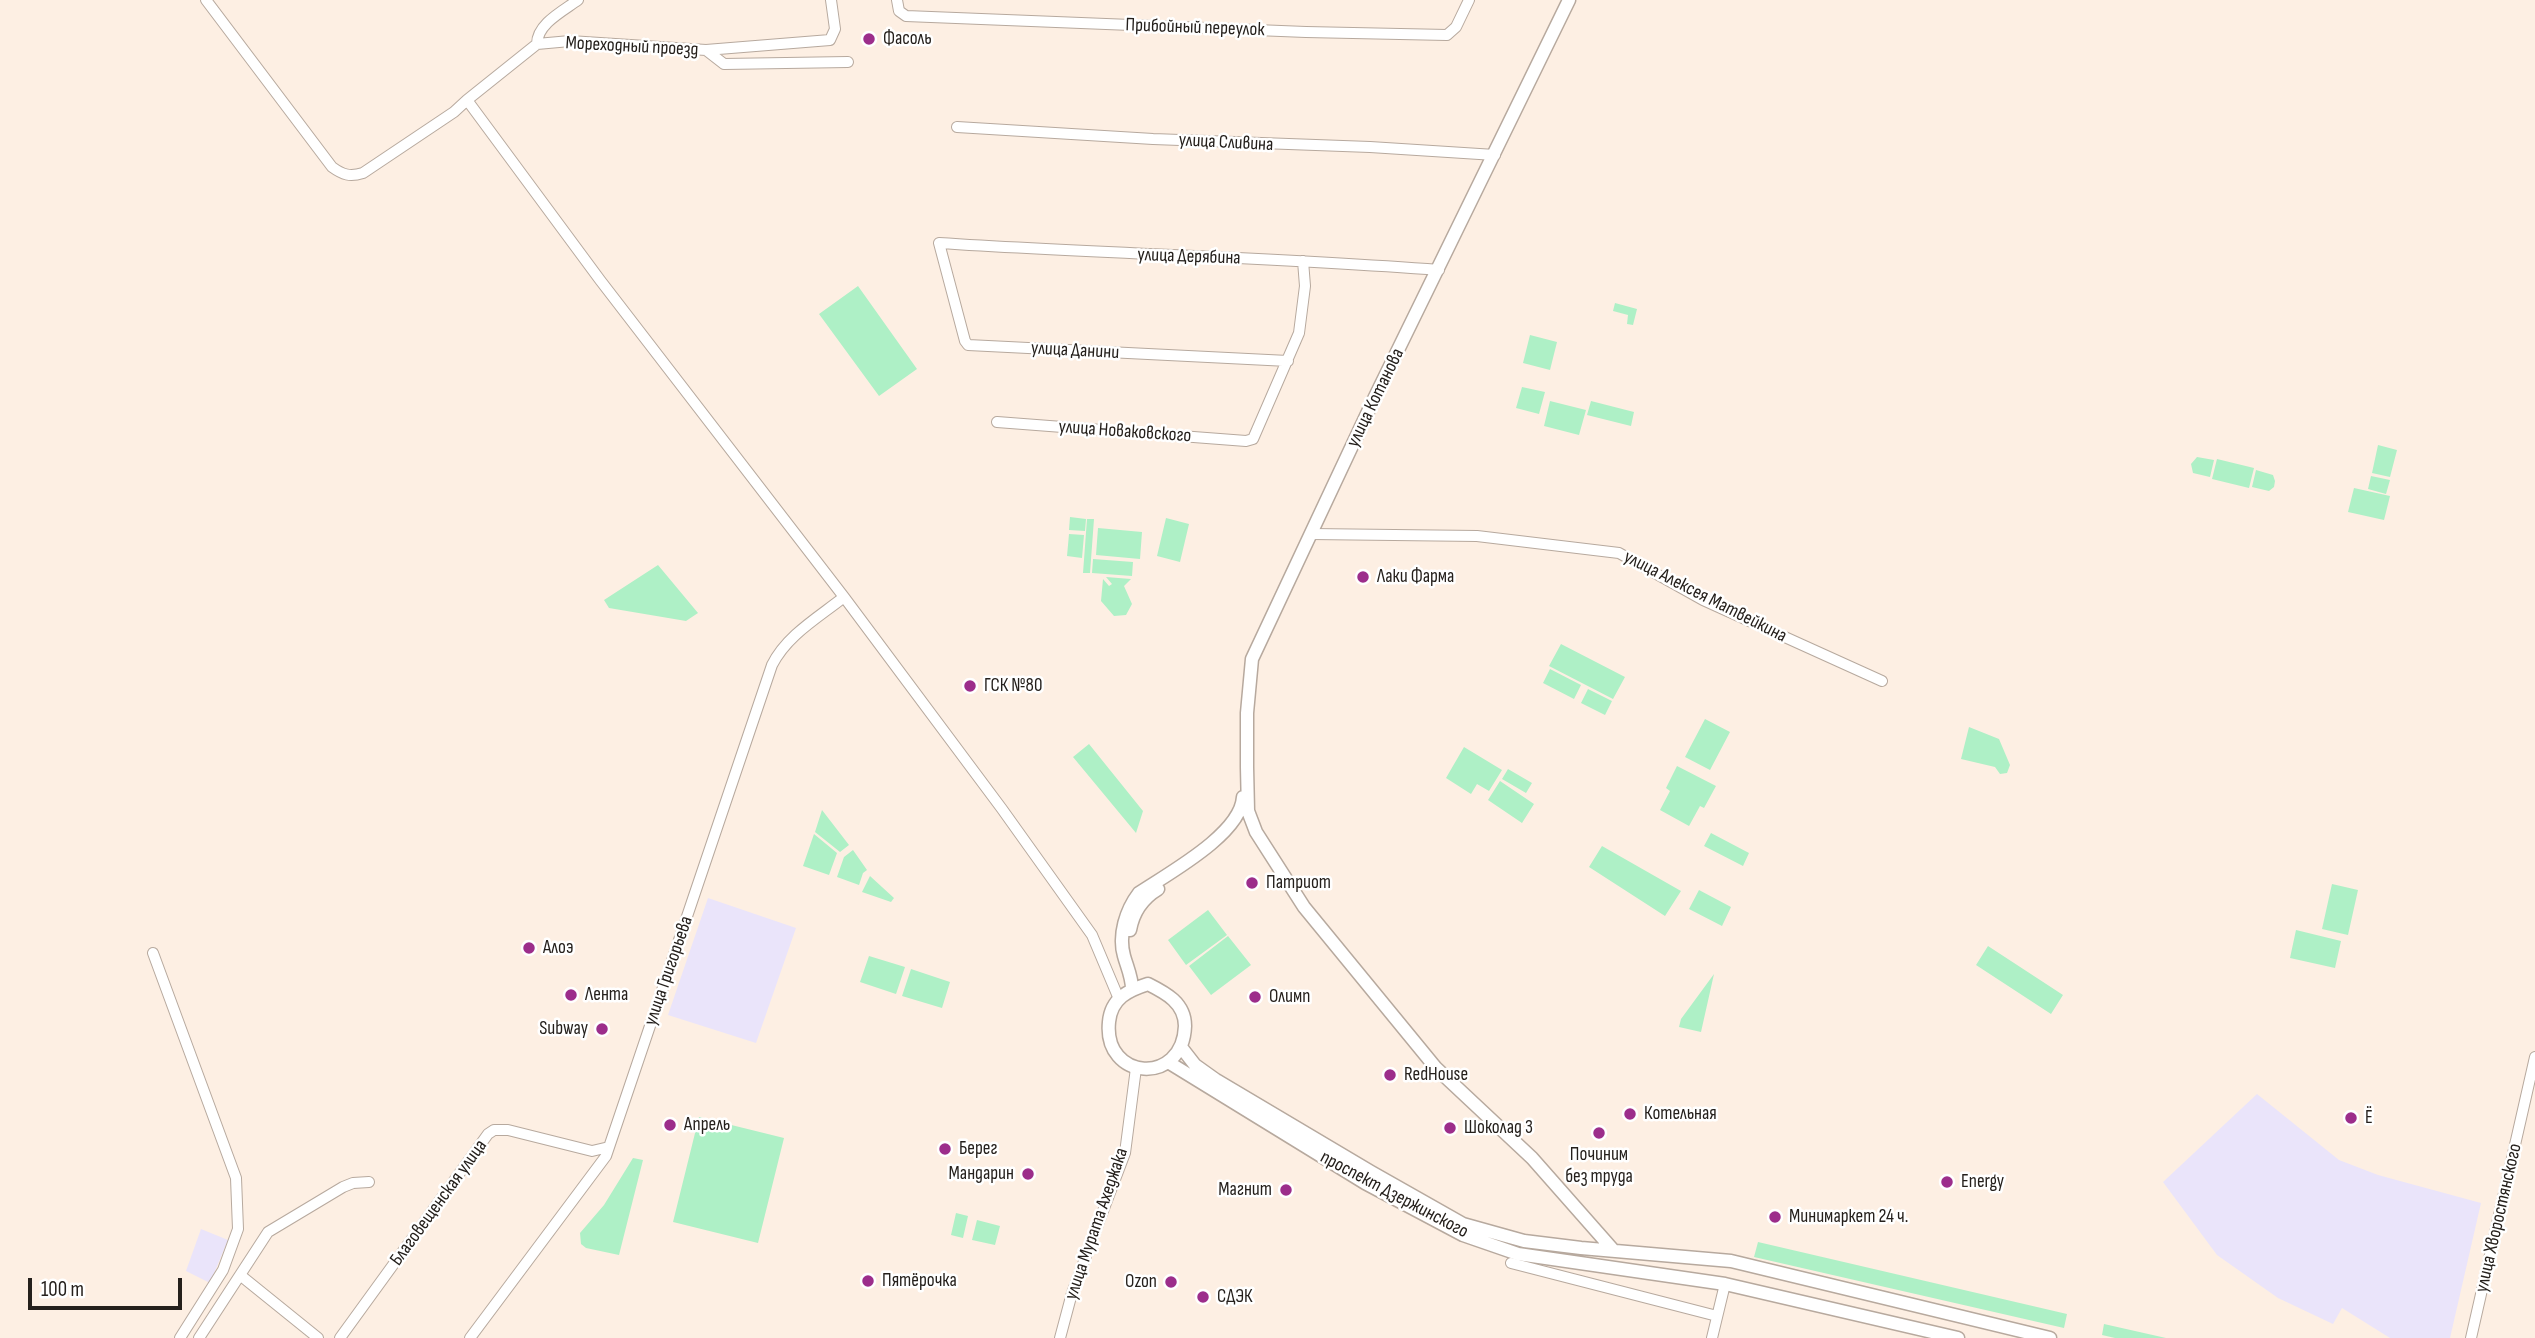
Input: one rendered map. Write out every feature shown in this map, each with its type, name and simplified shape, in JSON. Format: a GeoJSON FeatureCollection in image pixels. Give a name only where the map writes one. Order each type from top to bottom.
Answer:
{"type":"FeatureCollection","features":[{"type":"Feature","properties":{"kind":"street"},"geometry":{"type":"LineString","coordinates":[[206,0],[332,167],[341,174],[352,176],[363,173],[454,112],[536,45],[537,36],[544,26],[578,0]]}},
{"type":"Feature","properties":{"kind":"street"},"geometry":{"type":"LineString","coordinates":[[706,50],[830,40],[835,29],[831,0]]}},
{"type":"Feature","properties":{"kind":"street","name":"Прибойный переулок"},"geometry":{"type":"LineString","coordinates":[[897,0],[902,15],[1306,32],[1447,35],[1456,27],[1469,0]]}},
{"type":"Feature","properties":{"kind":"street","name":"улица Котанова"},"geometry":{"type":"LineString","coordinates":[[1248,811],[1247,713],[1252,659],[1374,399],[1569,0]]}},
{"type":"Feature","properties":{"kind":"street","name":"Мореходный проезд"},"geometry":{"type":"LineString","coordinates":[[536,45],[570,41],[706,50],[724,64],[848,62]]}},
{"type":"Feature","properties":{"kind":"street"},"geometry":{"type":"LineString","coordinates":[[467,100],[1002,809],[1092,935],[1119,999]]}},
{"type":"Feature","properties":{"kind":"street","name":"улица Сливина"},"geometry":{"type":"LineString","coordinates":[[957,127],[1495,155]]}},
{"type":"Feature","properties":{"kind":"street","name":"улица Дерябина"},"geometry":{"type":"LineString","coordinates":[[939,243],[1439,270]]}},
{"type":"Feature","properties":{"kind":"street","name":"улица Данини"},"geometry":{"type":"LineString","coordinates":[[939,243],[968,345],[1288,361]]}},
{"type":"Feature","properties":{"kind":"street"},"geometry":{"type":"LineString","coordinates":[[1288,361],[1298,333],[1305,286],[1304,261]]}},
{"type":"Feature","properties":{"kind":"street","name":"улица Новаковского"},"geometry":{"type":"LineString","coordinates":[[997,422],[1247,441],[1253,439],[1288,361]]}},
{"type":"Feature","properties":{"kind":"street","name":"улица Алексея Матвейкина"},"geometry":{"type":"LineString","coordinates":[[1311,534],[1477,536],[1619,553],[1712,604],[1882,681]]}},
{"type":"Feature","properties":{"kind":"street","name":"улица Григорьева"},"geometry":{"type":"LineString","coordinates":[[470,1338],[606,1156],[772,665],[792,638],[844,597]]}},
{"type":"Feature","properties":{"kind":"street"},"geometry":{"type":"LineString","coordinates":[[1132,989],[1122,943],[1127,913],[1139,893],[1213,841],[1242,810],[1243,730],[1247,713]]}},
{"type":"Feature","properties":{"kind":"street"},"geometry":{"type":"LineString","coordinates":[[1148,984],[1132,989],[1119,999],[1110,1014],[1110,1042],[1119,1058],[1136,1068],[1147,1069],[1168,1062],[1181,1047],[1185,1018],[1182,1009],[1168,995],[1148,984],[1130,957],[1127,944],[1131,924],[1139,906],[1150,894],[1240,825],[1248,811]]}},
{"type":"Feature","properties":{"kind":"street"},"geometry":{"type":"LineString","coordinates":[[1248,811],[1256,832],[1304,907],[1436,1068],[1532,1158],[1614,1251]]}},
{"type":"Feature","properties":{"kind":"street"},"geometry":{"type":"LineString","coordinates":[[1240,825],[1256,832]]}},
{"type":"Feature","properties":{"kind":"street"},"geometry":{"type":"LineString","coordinates":[[1099,949],[1116,948],[1122,943]]}},
{"type":"Feature","properties":{"kind":"street"},"geometry":{"type":"LineString","coordinates":[[153,953],[236,1178],[237,1230],[223,1270],[180,1338]]}},
{"type":"Feature","properties":{"kind":"street","name":"проспект Дзержинского"},"geometry":{"type":"LineString","coordinates":[[1181,1047],[1195,1065],[1216,1080],[1463,1224],[1524,1241],[1731,1261],[2050,1338]]}},
{"type":"Feature","properties":{"kind":"street","name":"улица Хворостянского"},"geometry":{"type":"LineString","coordinates":[[2471,1338],[2535,1057]]}},
{"type":"Feature","properties":{"kind":"street","name":"проспект Дзержинского"},"geometry":{"type":"LineString","coordinates":[[1168,1062],[1365,1183],[1463,1235],[1518,1254],[1725,1284],[1958,1338]]}},
{"type":"Feature","properties":{"kind":"street","name":"улица Мурата Ахеджака"},"geometry":{"type":"LineString","coordinates":[[1060,1338],[1072,1293],[1125,1153],[1136,1068]]}},
{"type":"Feature","properties":{"kind":"street","name":"Благовещенская улица"},"geometry":{"type":"LineString","coordinates":[[340,1338],[488,1134],[494,1130],[508,1130],[592,1151],[610,1147]]}},
{"type":"Feature","properties":{"kind":"street"},"geometry":{"type":"LineString","coordinates":[[200,1338],[259,1243],[278,1224],[343,1187],[369,1182]]}},
{"type":"Feature","properties":{"kind":"street"},"geometry":{"type":"LineString","coordinates":[[1595,1249],[1600,1244],[1596,1232]]}},
{"type":"Feature","properties":{"kind":"street"},"geometry":{"type":"LineString","coordinates":[[1712,1338],[1731,1261]]}},
{"type":"Feature","properties":{"kind":"street"},"geometry":{"type":"LineString","coordinates":[[1511,1263],[1717,1316]]}},
{"type":"Feature","properties":{"kind":"street"},"geometry":{"type":"LineString","coordinates":[[240,1275],[318,1338]]}},
{"type":"Feature","properties":{"kind":"shaded area"},"geometry":{"type":"Polygon","coordinates":[[[708,898],[796,928],[756,1043],[668,1015],[708,898]]]}},
{"type":"Feature","properties":{"kind":"shaded area"},"geometry":{"type":"Polygon","coordinates":[[[2257,1094],[2339,1160],[2378,1175],[2481,1203],[2450,1338],[2390,1338],[2342,1308],[2333,1324],[2278,1298],[2217,1255],[2163,1182],[2257,1094]]]}},
{"type":"Feature","properties":{"kind":"shaded area"},"geometry":{"type":"Polygon","coordinates":[[[201,1229],[228,1240],[210,1283],[186,1271],[201,1229]]]}},
{"type":"Feature","properties":{"kind":"green space"},"geometry":{"type":"Polygon","coordinates":[[[858,286],[917,369],[879,396],[819,314],[858,286]]]}},
{"type":"Feature","properties":{"kind":"green space"},"geometry":{"type":"Polygon","coordinates":[[[1615,303],[1637,309],[1633,325],[1627,324],[1628,315],[1613,311],[1615,303]]]}},
{"type":"Feature","properties":{"kind":"green space"},"geometry":{"type":"Polygon","coordinates":[[[1530,335],[1557,342],[1550,370],[1523,363],[1530,335]]]}},
{"type":"Feature","properties":{"kind":"green space"},"geometry":{"type":"Polygon","coordinates":[[[1522,387],[1545,392],[1539,414],[1516,408],[1522,387]]]}},
{"type":"Feature","properties":{"kind":"green space"},"geometry":{"type":"Polygon","coordinates":[[[1550,401],[1586,410],[1579,435],[1544,426],[1550,401]]]}},
{"type":"Feature","properties":{"kind":"green space"},"geometry":{"type":"Polygon","coordinates":[[[1591,401],[1634,412],[1631,426],[1587,415],[1591,401]]]}},
{"type":"Feature","properties":{"kind":"green space"},"geometry":{"type":"Polygon","coordinates":[[[2378,445],[2397,450],[2390,477],[2372,473],[2378,445]]]}},
{"type":"Feature","properties":{"kind":"green space"},"geometry":{"type":"Polygon","coordinates":[[[2197,457],[2214,460],[2210,477],[2193,473],[2191,464],[2197,457]]]}},
{"type":"Feature","properties":{"kind":"green space"},"geometry":{"type":"Polygon","coordinates":[[[2217,459],[2254,468],[2249,488],[2212,479],[2217,459]]]}},
{"type":"Feature","properties":{"kind":"green space"},"geometry":{"type":"Polygon","coordinates":[[[2256,470],[2273,475],[2274,487],[2269,491],[2252,487],[2256,470]]]}},
{"type":"Feature","properties":{"kind":"green space"},"geometry":{"type":"Polygon","coordinates":[[[2371,476],[2390,480],[2386,494],[2368,489],[2371,476]]]}},
{"type":"Feature","properties":{"kind":"green space"},"geometry":{"type":"Polygon","coordinates":[[[2354,488],[2390,496],[2384,520],[2348,512],[2354,488]]]}},
{"type":"Feature","properties":{"kind":"green space"},"geometry":{"type":"Polygon","coordinates":[[[1070,517],[1086,519],[1085,531],[1069,530],[1070,517]]]}},
{"type":"Feature","properties":{"kind":"green space"},"geometry":{"type":"Polygon","coordinates":[[[1166,518],[1189,524],[1180,562],[1157,556],[1166,518]]]}},
{"type":"Feature","properties":{"kind":"green space"},"geometry":{"type":"Polygon","coordinates":[[[1087,519],[1094,519],[1090,573],[1083,573],[1087,519]]]}},
{"type":"Feature","properties":{"kind":"green space"},"geometry":{"type":"Polygon","coordinates":[[[1098,528],[1142,532],[1140,559],[1096,555],[1098,528]]]}},
{"type":"Feature","properties":{"kind":"green space"},"geometry":{"type":"Polygon","coordinates":[[[1069,534],[1084,535],[1082,558],[1067,556],[1069,534]]]}},
{"type":"Feature","properties":{"kind":"green space"},"geometry":{"type":"Polygon","coordinates":[[[1093,559],[1133,562],[1132,576],[1092,573],[1093,559]]]}},
{"type":"Feature","properties":{"kind":"green space"},"geometry":{"type":"Polygon","coordinates":[[[658,565],[698,613],[686,621],[609,608],[604,600],[658,565]]]}},
{"type":"Feature","properties":{"kind":"green space"},"geometry":{"type":"Polygon","coordinates":[[[1106,577],[1131,579],[1124,586],[1132,604],[1126,615],[1114,616],[1101,601],[1103,579],[1109,586],[1112,584],[1106,577]]]}},
{"type":"Feature","properties":{"kind":"green space"},"geometry":{"type":"Polygon","coordinates":[[[1561,644],[1625,677],[1613,699],[1549,666],[1561,644]]]}},
{"type":"Feature","properties":{"kind":"green space"},"geometry":{"type":"Polygon","coordinates":[[[1550,669],[1581,685],[1574,699],[1543,683],[1550,669]]]}},
{"type":"Feature","properties":{"kind":"green space"},"geometry":{"type":"Polygon","coordinates":[[[1588,689],[1612,701],[1605,715],[1581,703],[1588,689]]]}},
{"type":"Feature","properties":{"kind":"green space"},"geometry":{"type":"Polygon","coordinates":[[[1705,719],[1730,732],[1710,770],[1685,757],[1705,719]]]}},
{"type":"Feature","properties":{"kind":"green space"},"geometry":{"type":"Polygon","coordinates":[[[1969,727],[1999,739],[2010,765],[2007,773],[2000,774],[1995,767],[1961,759],[1969,727]]]}},
{"type":"Feature","properties":{"kind":"green space"},"geometry":{"type":"Polygon","coordinates":[[[1089,744],[1143,811],[1136,833],[1073,757],[1089,744]]]}},
{"type":"Feature","properties":{"kind":"green space"},"geometry":{"type":"Polygon","coordinates":[[[1464,747],[1502,770],[1489,791],[1477,784],[1471,794],[1446,778],[1464,747]]]}},
{"type":"Feature","properties":{"kind":"green space"},"geometry":{"type":"Polygon","coordinates":[[[1677,766],[1716,786],[1704,808],[1700,806],[1689,826],[1660,810],[1670,791],[1666,788],[1677,766]]]}},
{"type":"Feature","properties":{"kind":"green space"},"geometry":{"type":"Polygon","coordinates":[[[1508,769],[1532,783],[1526,793],[1502,779],[1508,769]]]}},
{"type":"Feature","properties":{"kind":"green space"},"geometry":{"type":"Polygon","coordinates":[[[1500,781],[1534,804],[1522,823],[1488,800],[1500,781]]]}},
{"type":"Feature","properties":{"kind":"green space"},"geometry":{"type":"Polygon","coordinates":[[[822,810],[849,845],[840,852],[815,832],[822,810]]]}},
{"type":"Feature","properties":{"kind":"green space"},"geometry":{"type":"Polygon","coordinates":[[[1711,833],[1749,853],[1743,866],[1704,846],[1711,833]]]}},
{"type":"Feature","properties":{"kind":"green space"},"geometry":{"type":"Polygon","coordinates":[[[814,834],[837,853],[829,875],[803,866],[814,834]]]}},
{"type":"Feature","properties":{"kind":"green space"},"geometry":{"type":"Polygon","coordinates":[[[1602,846],[1681,891],[1665,916],[1589,867],[1602,846]]]}},
{"type":"Feature","properties":{"kind":"green space"},"geometry":{"type":"Polygon","coordinates":[[[853,850],[867,870],[863,873],[859,885],[837,877],[844,857],[853,850]]]}},
{"type":"Feature","properties":{"kind":"green space"},"geometry":{"type":"Polygon","coordinates":[[[870,876],[894,898],[891,902],[862,892],[870,876]]]}},
{"type":"Feature","properties":{"kind":"green space"},"geometry":{"type":"Polygon","coordinates":[[[2332,884],[2358,890],[2348,935],[2322,929],[2332,884]]]}},
{"type":"Feature","properties":{"kind":"green space"},"geometry":{"type":"Polygon","coordinates":[[[1699,890],[1731,907],[1722,926],[1689,909],[1699,890]]]}},
{"type":"Feature","properties":{"kind":"green space"},"geometry":{"type":"Polygon","coordinates":[[[1208,910],[1227,935],[1186,965],[1168,940],[1208,910]]]}},
{"type":"Feature","properties":{"kind":"green space"},"geometry":{"type":"Polygon","coordinates":[[[2296,930],[2341,941],[2335,968],[2290,958],[2296,930]]]}},
{"type":"Feature","properties":{"kind":"green space"},"geometry":{"type":"Polygon","coordinates":[[[1228,936],[1251,965],[1211,995],[1189,966],[1228,936]]]}},
{"type":"Feature","properties":{"kind":"green space"},"geometry":{"type":"Polygon","coordinates":[[[1988,946],[2063,995],[2051,1014],[1976,965],[1988,946]]]}},
{"type":"Feature","properties":{"kind":"green space"},"geometry":{"type":"Polygon","coordinates":[[[869,956],[905,967],[896,994],[860,982],[869,956]]]}},
{"type":"Feature","properties":{"kind":"green space"},"geometry":{"type":"Polygon","coordinates":[[[911,969],[950,982],[942,1008],[902,996],[911,969]]]}},
{"type":"Feature","properties":{"kind":"green space"},"geometry":{"type":"Polygon","coordinates":[[[1714,974],[1701,1032],[1679,1027],[1681,1019],[1714,974]]]}},
{"type":"Feature","properties":{"kind":"green space"},"geometry":{"type":"Polygon","coordinates":[[[699,1117],[784,1138],[758,1243],[673,1222],[699,1117]]]}},
{"type":"Feature","properties":{"kind":"green space"},"geometry":{"type":"Polygon","coordinates":[[[633,1158],[643,1160],[619,1255],[586,1248],[581,1244],[580,1233],[604,1205],[633,1158]]]}},
{"type":"Feature","properties":{"kind":"green space"},"geometry":{"type":"Polygon","coordinates":[[[956,1213],[968,1216],[963,1238],[951,1235],[956,1213]]]}},
{"type":"Feature","properties":{"kind":"green space"},"geometry":{"type":"Polygon","coordinates":[[[977,1220],[1000,1226],[995,1245],[972,1240],[977,1220]]]}},
{"type":"Feature","properties":{"kind":"green space"},"geometry":{"type":"Polygon","coordinates":[[[1758,1242],[2067,1314],[2064,1328],[1754,1257],[1758,1242]]]}},
{"type":"Feature","properties":{"kind":"green space"},"geometry":{"type":"Polygon","coordinates":[[[2104,1324],[2166,1338],[2115,1338],[2102,1335],[2104,1324]]]}},
{"type":"Feature","properties":{"kind":"place","name":"Фасоль"},"geometry":{"type":"Point","coordinates":[869,39]}},
{"type":"Feature","properties":{"kind":"place","name":"Лаки Фарма"},"geometry":{"type":"Point","coordinates":[1363,577]}},
{"type":"Feature","properties":{"kind":"place","name":"ГСК №80"},"geometry":{"type":"Point","coordinates":[970,686]}},
{"type":"Feature","properties":{"kind":"place","name":"Патриот"},"geometry":{"type":"Point","coordinates":[1252,883]}},
{"type":"Feature","properties":{"kind":"place","name":"Алоэ"},"geometry":{"type":"Point","coordinates":[529,948]}},
{"type":"Feature","properties":{"kind":"place","name":"Лента"},"geometry":{"type":"Point","coordinates":[571,995]}},
{"type":"Feature","properties":{"kind":"place","name":"Олимп"},"geometry":{"type":"Point","coordinates":[1255,997]}},
{"type":"Feature","properties":{"kind":"place","name":"Subway"},"geometry":{"type":"Point","coordinates":[602,1029]}},
{"type":"Feature","properties":{"kind":"place","name":"RedHouse"},"geometry":{"type":"Point","coordinates":[1390,1075]}},
{"type":"Feature","properties":{"kind":"place","name":"Котельная"},"geometry":{"type":"Point","coordinates":[1630,1114]}},
{"type":"Feature","properties":{"kind":"place","name":"Ё"},"geometry":{"type":"Point","coordinates":[2351,1118]}},
{"type":"Feature","properties":{"kind":"place","name":"Апрель"},"geometry":{"type":"Point","coordinates":[670,1125]}},
{"type":"Feature","properties":{"kind":"place","name":"Шоколад 3"},"geometry":{"type":"Point","coordinates":[1450,1128]}},
{"type":"Feature","properties":{"kind":"place","name":"Починим без труда"},"geometry":{"type":"Point","coordinates":[1599,1133]}},
{"type":"Feature","properties":{"kind":"place","name":"Берег"},"geometry":{"type":"Point","coordinates":[945,1149]}},
{"type":"Feature","properties":{"kind":"place","name":"Мандарин"},"geometry":{"type":"Point","coordinates":[1028,1174]}},
{"type":"Feature","properties":{"kind":"place","name":"Energy"},"geometry":{"type":"Point","coordinates":[1947,1182]}},
{"type":"Feature","properties":{"kind":"place","name":"Магнит"},"geometry":{"type":"Point","coordinates":[1286,1190]}},
{"type":"Feature","properties":{"kind":"place","name":"Минимаркет 24 ч."},"geometry":{"type":"Point","coordinates":[1775,1217]}},
{"type":"Feature","properties":{"kind":"place","name":"Пятёрочка"},"geometry":{"type":"Point","coordinates":[868,1281]}},
{"type":"Feature","properties":{"kind":"place","name":"Ozon"},"geometry":{"type":"Point","coordinates":[1171,1282]}},
{"type":"Feature","properties":{"kind":"place","name":"СДЭК"},"geometry":{"type":"Point","coordinates":[1203,1297]}}]}
